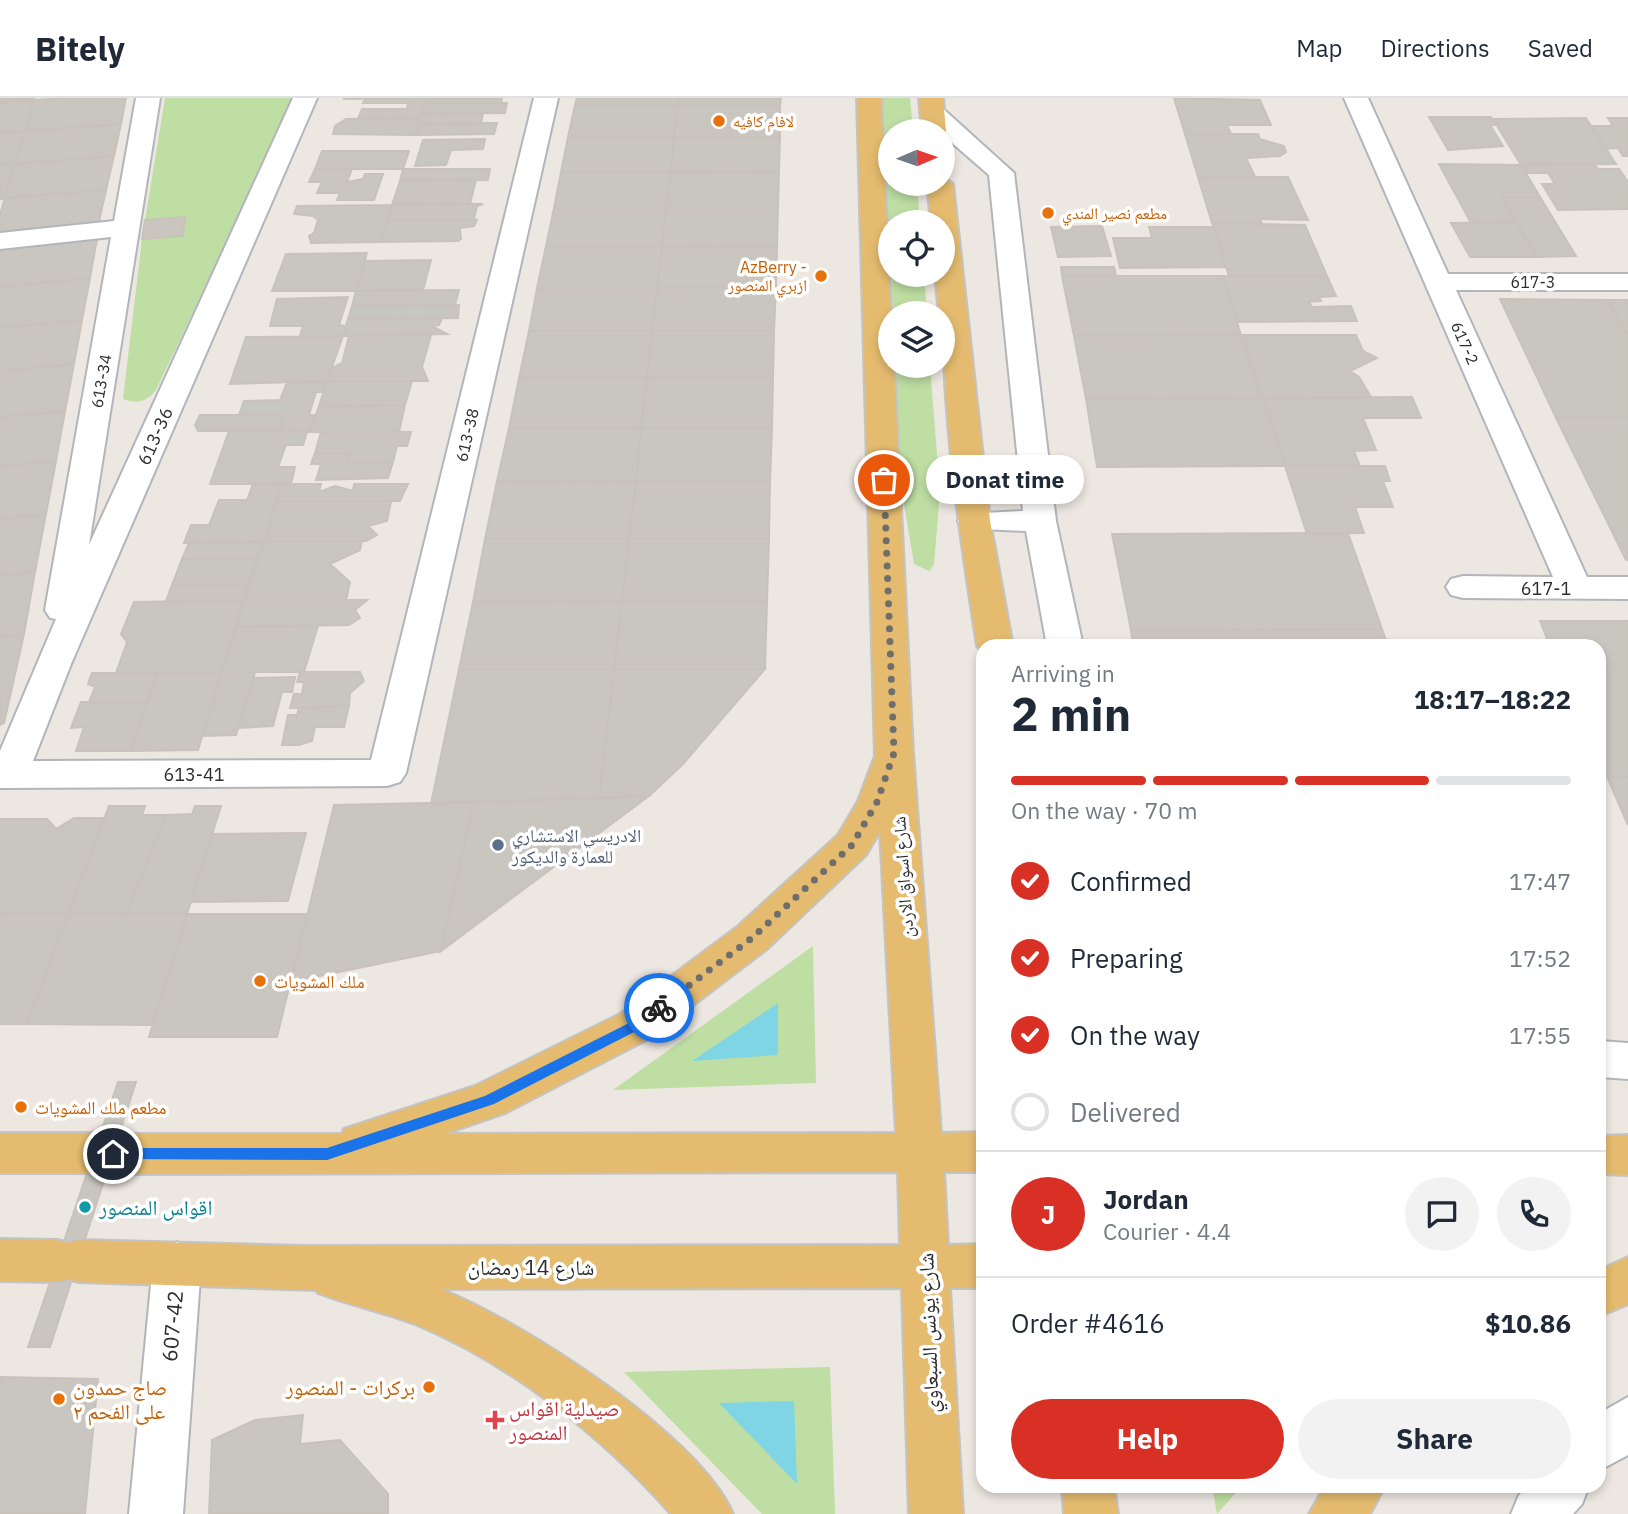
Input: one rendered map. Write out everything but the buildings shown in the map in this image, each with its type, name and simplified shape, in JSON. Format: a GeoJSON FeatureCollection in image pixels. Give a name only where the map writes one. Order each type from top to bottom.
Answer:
{"type":"FeatureCollection","features":[{"type":"Feature","properties":{"kind":"main road","name":"شارع اسواق الاردن"},"geometry":{"type":"LineString","coordinates":[[869,98],[894,753],[920,1152]]}},
{"type":"Feature","properties":{"kind":"main road"},"geometry":{"type":"LineString","coordinates":[[941,196],[974,521],[994,639]]}},
{"type":"Feature","properties":{"kind":"main road"},"geometry":{"type":"LineString","coordinates":[[327,1154],[489,1100],[635,1026],[752,938],[852,845],[877,802],[894,753]]}},
{"type":"Feature","properties":{"kind":"main road","name":"شارع يونس السبعاوي"},"geometry":{"type":"LineString","coordinates":[[920,1152],[936,1514]]}},
{"type":"Feature","properties":{"kind":"main road"},"geometry":{"type":"LineString","coordinates":[[0,1153],[976,1152]]}},
{"type":"Feature","properties":{"kind":"main road","name":"شارع 14 رمضان"},"geometry":{"type":"LineString","coordinates":[[0,1260],[303,1268],[976,1266]]}},
{"type":"Feature","properties":{"kind":"main road"},"geometry":{"type":"LineString","coordinates":[[1606,1267],[1628,1267]]}},
{"type":"Feature","properties":{"kind":"main road"},"geometry":{"type":"LineString","coordinates":[[303,1268],[445,1314],[564,1383],[674,1476],[706,1514]]}},
{"type":"Feature","properties":{"kind":"main road"},"geometry":{"type":"LineString","coordinates":[[1606,1291],[1628,1279]]}},
{"type":"Feature","properties":{"kind":"main road"},"geometry":{"type":"LineString","coordinates":[[1089,1493],[1091,1514]]}},
{"type":"Feature","properties":{"kind":"main road"},"geometry":{"type":"LineString","coordinates":[[1336,1514],[1353,1493]]}},
{"type":"Feature","properties":{"kind":"street","name":"613-34"},"geometry":{"type":"LineString","coordinates":[[53,664],[148,98]]}},
{"type":"Feature","properties":{"kind":"street","name":"613-36"},"geometry":{"type":"LineString","coordinates":[[4,775],[305,98]]}},
{"type":"Feature","properties":{"kind":"street","name":"613-38"},"geometry":{"type":"LineString","coordinates":[[387,773],[546,98]]}},
{"type":"Feature","properties":{"kind":"street","name":"617-2"},"geometry":{"type":"LineString","coordinates":[[1356,98],[1575,588]]}},
{"type":"Feature","properties":{"kind":"street"},"geometry":{"type":"LineString","coordinates":[[932,114],[1001,173],[1040,521],[1064,639]]}},
{"type":"Feature","properties":{"kind":"street"},"geometry":{"type":"LineString","coordinates":[[0,241],[126,228]]}},
{"type":"Feature","properties":{"kind":"street","name":"617-3"},"geometry":{"type":"LineString","coordinates":[[1438,282],[1628,282]]}},
{"type":"Feature","properties":{"kind":"street"},"geometry":{"type":"LineString","coordinates":[[974,521],[1040,521]]}},
{"type":"Feature","properties":{"kind":"street","name":"617-1"},"geometry":{"type":"LineString","coordinates":[[1463,587],[1628,588]]}},
{"type":"Feature","properties":{"kind":"street","name":"613-41"},"geometry":{"type":"LineString","coordinates":[[4,775],[387,773]]}},
{"type":"Feature","properties":{"kind":"street"},"geometry":{"type":"LineString","coordinates":[[1606,1059],[1628,1061]]}},
{"type":"Feature","properties":{"kind":"street","name":"607-42"},"geometry":{"type":"LineString","coordinates":[[156,1514],[177,1264]]}},
{"type":"Feature","properties":{"kind":"street"},"geometry":{"type":"LineString","coordinates":[[1606,1440],[1628,1422]]}},
{"type":"Feature","properties":{"kind":"street"},"geometry":{"type":"LineString","coordinates":[[1538,1514],[1557,1493]]}},
{"type":"Feature","properties":{"kind":"green space"},"geometry":{"type":"Polygon","coordinates":[[[165,98],[295,98],[156,390],[141,401],[133,401],[123,399],[142,239],[183,236],[185,218],[145,220],[165,98]]]}},
{"type":"Feature","properties":{"kind":"green space"},"geometry":{"type":"Polygon","coordinates":[[[882,98],[910,98],[912,119],[883,119],[882,98]]]}},
{"type":"Feature","properties":{"kind":"green space"},"geometry":{"type":"Polygon","coordinates":[[[887,196],[918,196],[919,210],[888,210],[887,196]]]}},
{"type":"Feature","properties":{"kind":"green space"},"geometry":{"type":"Polygon","coordinates":[[[892,287],[925,287],[926,301],[892,301],[892,287]]]}},
{"type":"Feature","properties":{"kind":"green space"},"geometry":{"type":"Polygon","coordinates":[[[896,378],[931,378],[940,492],[934,565],[929,571],[914,564],[902,492],[896,378]]]}},
{"type":"Feature","properties":{"kind":"green space"},"geometry":{"type":"Polygon","coordinates":[[[813,946],[816,1083],[613,1090],[813,946]]]}},
{"type":"Feature","properties":{"kind":"green space"},"geometry":{"type":"Polygon","coordinates":[[[830,1367],[835,1514],[762,1514],[624,1372],[830,1367]]]}},
{"type":"Feature","properties":{"kind":"green space"},"geometry":{"type":"Polygon","coordinates":[[[1213,1493],[1236,1493],[1217,1514],[1213,1493]]]}},
{"type":"Feature","properties":{"kind":"water"},"geometry":{"type":"Polygon","coordinates":[[[778,1003],[778,1055],[692,1061],[778,1003]]]}},
{"type":"Feature","properties":{"kind":"water"},"geometry":{"type":"Polygon","coordinates":[[[794,1401],[797,1484],[719,1403],[794,1401]]]}},
{"type":"Feature","properties":{"kind":"way so far"},"geometry":{"type":"LineString","coordinates":[[659,1008],[752,938],[852,845],[877,802],[894,753],[884,480]]}},
{"type":"Feature","properties":{"kind":"place","name":"لافام كافيه"},"geometry":{"type":"Point","coordinates":[719,121]}},
{"type":"Feature","properties":{"kind":"place","name":"مطعم نصير المندي"},"geometry":{"type":"Point","coordinates":[1048,213]}},
{"type":"Feature","properties":{"kind":"place","name":"AzBerry - ازبري المنصور"},"geometry":{"type":"Point","coordinates":[821,276]}},
{"type":"Feature","properties":{"kind":"place","name":"Donat time"},"geometry":{"type":"Point","coordinates":[884,480]}},
{"type":"Feature","properties":{"kind":"place","name":"الادريسي الاستشاري للعمارة والديكور"},"geometry":{"type":"Point","coordinates":[498,845]}},
{"type":"Feature","properties":{"kind":"place","name":"ملك المشويات"},"geometry":{"type":"Point","coordinates":[260,981]}},
{"type":"Feature","properties":{"kind":"place","name":"مطعم ملك المشويات"},"geometry":{"type":"Point","coordinates":[21,1107]}},
{"type":"Feature","properties":{"kind":"place","name":"اقواس المنصور"},"geometry":{"type":"Point","coordinates":[85,1207]}},
{"type":"Feature","properties":{"kind":"place","name":"بركرات - المنصور"},"geometry":{"type":"Point","coordinates":[429,1387]}},
{"type":"Feature","properties":{"kind":"place","name":"صاج حمدون على الفحم ٢"},"geometry":{"type":"Point","coordinates":[59,1399]}},
{"type":"Feature","properties":{"kind":"place","name":"صيدلية اقواس المنصور"},"geometry":{"type":"Point","coordinates":[495,1420]}},
{"type":"Feature","properties":{"kind":"route"},"geometry":{"type":"LineString","coordinates":[[113,1154],[327,1154],[489,1100],[635,1026],[659,1008]]}}]}
